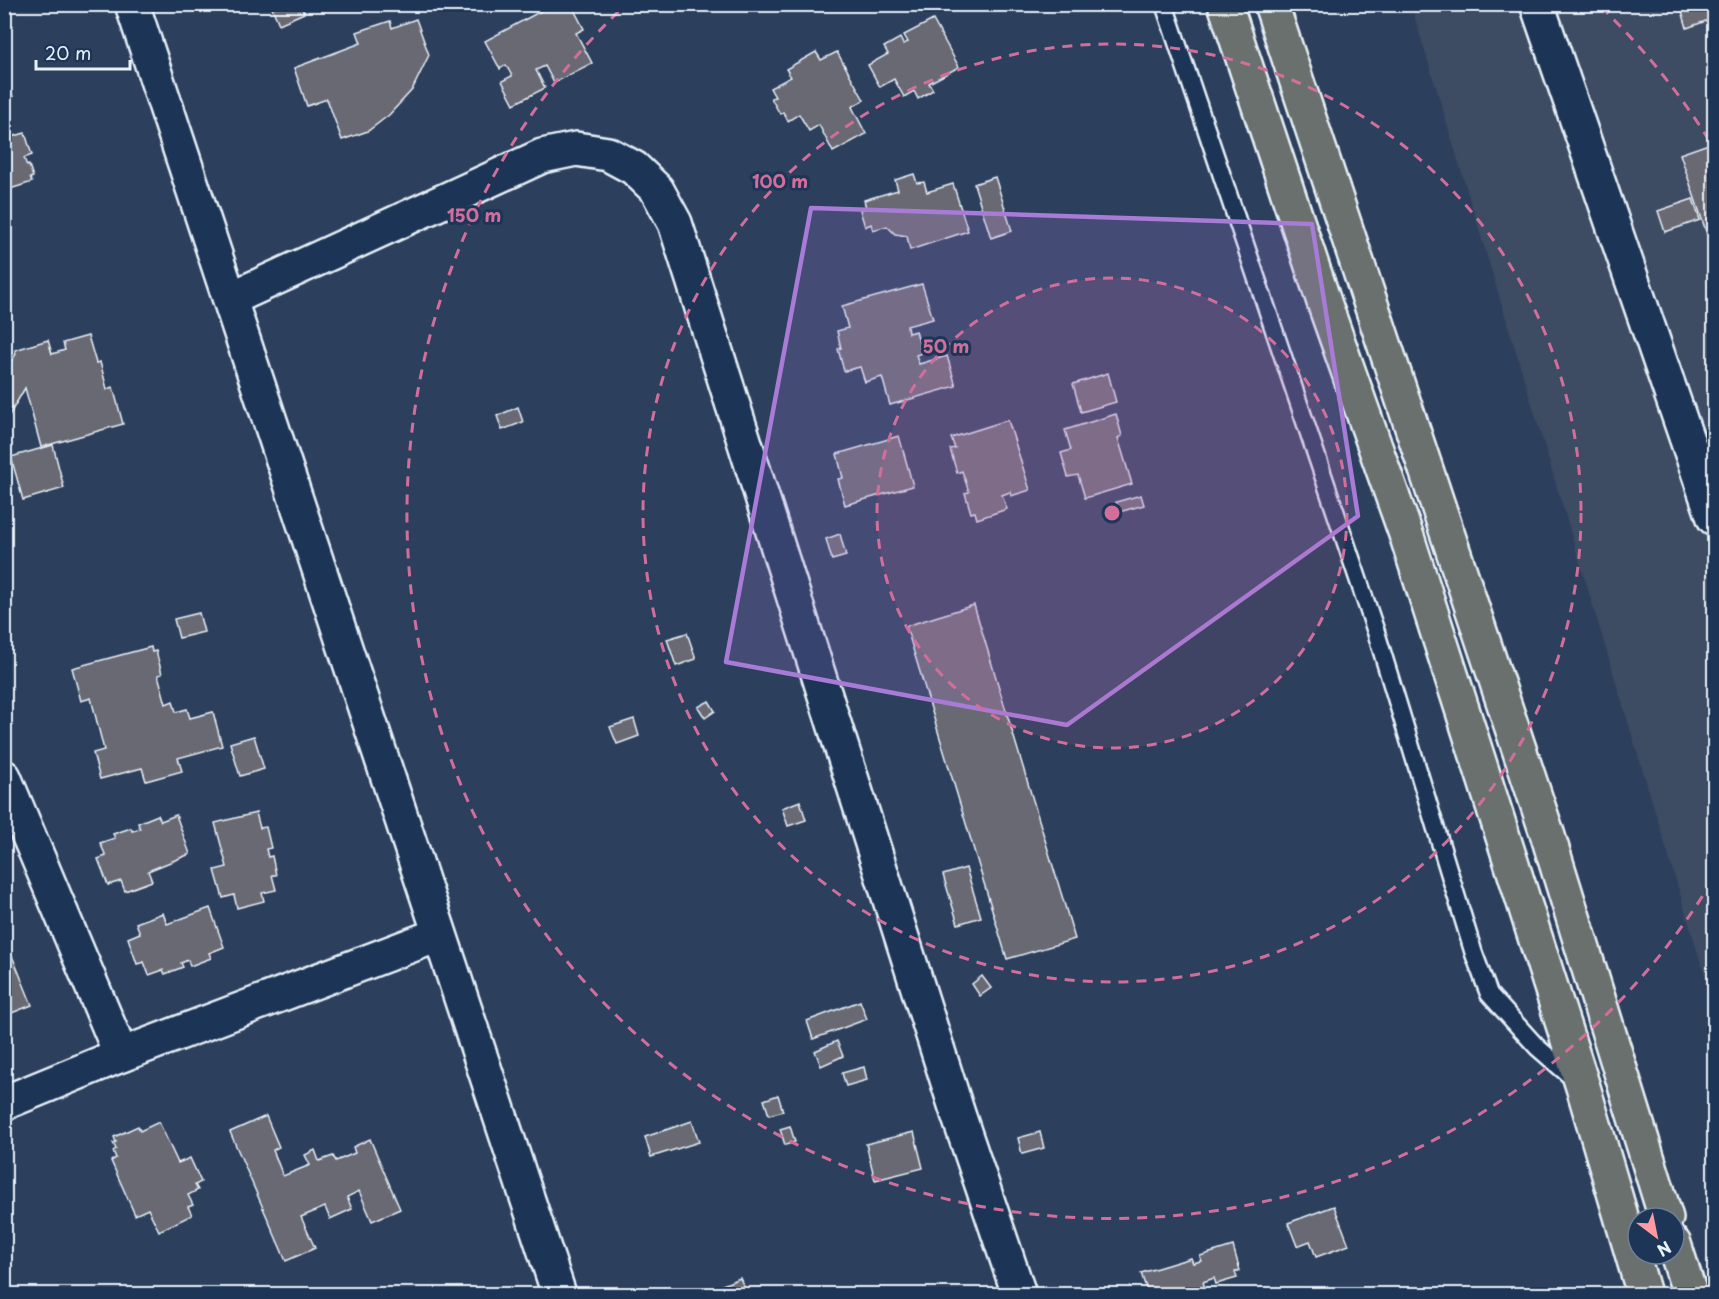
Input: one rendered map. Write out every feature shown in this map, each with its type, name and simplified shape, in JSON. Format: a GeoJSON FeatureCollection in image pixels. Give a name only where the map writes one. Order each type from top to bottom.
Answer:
{"type":"FeatureCollection","features":[{"type":"Feature","properties":{"kind":"highway"},"geometry":{"type":"LineString","coordinates":[[1225,4],[1326,308],[1408,540],[1583,1087],[1644,1294]]}},
{"type":"Feature","properties":{"kind":"highway"},"geometry":{"type":"LineString","coordinates":[[1271,4],[1547,833],[1662,1206]]}},
{"type":"Feature","properties":{"kind":"highway"},"geometry":{"type":"LineString","coordinates":[[1681,1266],[1690,1294]]}},
{"type":"Feature","properties":{"kind":"street"},"geometry":{"type":"LineString","coordinates":[[132,4],[232,298],[438,935],[559,1294]]}},
{"type":"Feature","properties":{"kind":"street"},"geometry":{"type":"LineString","coordinates":[[1537,4],[1714,518]]}},
{"type":"Feature","properties":{"kind":"street"},"geometry":{"type":"LineString","coordinates":[[232,298],[542,156],[576,149],[608,154],[634,168],[657,190],[675,223],[957,1114],[1019,1294]]}},
{"type":"Feature","properties":{"kind":"street"},"geometry":{"type":"LineString","coordinates":[[4,777],[121,1055]]}},
{"type":"Feature","properties":{"kind":"street"},"geometry":{"type":"LineString","coordinates":[[4,1103],[121,1055],[438,935]]}},
{"type":"Feature","properties":{"kind":"lane"},"geometry":{"type":"LineString","coordinates":[[1164,4],[1376,632],[1474,954],[1489,994],[1537,1047],[1583,1087]]}},
{"type":"Feature","properties":{"kind":"highlighted area"},"geometry":{"type":"Polygon","coordinates":[[[811,208],[1312,224],[1358,516],[1067,725],[726,662],[811,208]]]}},
{"type":"Feature","properties":{"kind":"shaded area"},"geometry":{"type":"Polygon","coordinates":[[[1411,5],[1714,5],[1714,1006],[1411,5]]]}},
{"type":"Feature","properties":{"kind":"building"},"geometry":{"type":"Polygon","coordinates":[[[282,4],[301,4],[304,13],[279,24],[272,8],[282,4]]]}},
{"type":"Feature","properties":{"kind":"building"},"geometry":{"type":"Polygon","coordinates":[[[554,4],[571,4],[584,29],[576,33],[592,63],[554,83],[545,66],[536,70],[545,88],[514,104],[502,81],[512,76],[506,65],[500,69],[485,41],[554,4]]]}},
{"type":"Feature","properties":{"kind":"building"},"geometry":{"type":"Polygon","coordinates":[[[1680,4],[1714,4],[1714,18],[1687,28],[1680,4]]]}},
{"type":"Feature","properties":{"kind":"building"},"geometry":{"type":"Polygon","coordinates":[[[416,19],[429,55],[412,90],[389,115],[368,131],[342,140],[327,99],[307,106],[294,68],[361,43],[357,32],[390,21],[392,28],[416,19]]]}},
{"type":"Feature","properties":{"kind":"building"},"geometry":{"type":"Polygon","coordinates":[[[933,20],[959,67],[929,83],[933,90],[918,99],[914,91],[904,97],[894,79],[880,87],[868,65],[888,54],[884,47],[900,38],[903,44],[908,42],[904,35],[933,20]]]}},
{"type":"Feature","properties":{"kind":"building"},"geometry":{"type":"Polygon","coordinates":[[[816,52],[821,60],[837,52],[864,100],[852,107],[866,134],[833,152],[819,125],[809,131],[799,114],[788,121],[783,112],[780,114],[771,98],[775,97],[770,88],[791,77],[786,69],[816,52]]]}},
{"type":"Feature","properties":{"kind":"building"},"geometry":{"type":"Polygon","coordinates":[[[4,75],[6,75],[13,97],[4,100],[4,75]]]}},
{"type":"Feature","properties":{"kind":"building"},"geometry":{"type":"Polygon","coordinates":[[[25,133],[32,155],[24,158],[33,177],[30,178],[32,182],[4,191],[4,139],[25,133]]]}},
{"type":"Feature","properties":{"kind":"building"},"geometry":{"type":"Polygon","coordinates":[[[1714,142],[1714,255],[1680,154],[1714,142]]]}},
{"type":"Feature","properties":{"kind":"building"},"geometry":{"type":"Polygon","coordinates":[[[914,174],[917,183],[924,182],[927,192],[953,184],[968,231],[910,250],[907,236],[895,234],[887,226],[873,230],[871,224],[865,227],[860,210],[866,208],[864,200],[898,190],[895,180],[914,174]]]}},
{"type":"Feature","properties":{"kind":"building"},"geometry":{"type":"Polygon","coordinates":[[[995,177],[1012,231],[991,238],[974,184],[995,177]]]}},
{"type":"Feature","properties":{"kind":"building"},"geometry":{"type":"Polygon","coordinates":[[[1693,199],[1700,220],[1665,232],[1658,211],[1693,199]]]}},
{"type":"Feature","properties":{"kind":"building"},"geometry":{"type":"Polygon","coordinates":[[[922,284],[933,319],[907,326],[908,333],[916,331],[922,353],[916,355],[919,364],[947,356],[956,386],[890,405],[882,377],[865,382],[860,367],[844,371],[838,349],[841,348],[837,331],[848,328],[842,306],[922,284]]]}},
{"type":"Feature","properties":{"kind":"building"},"geometry":{"type":"Polygon","coordinates":[[[88,336],[96,363],[100,362],[107,389],[113,387],[123,424],[41,447],[25,388],[4,424],[4,363],[8,358],[12,360],[16,354],[15,350],[48,340],[52,354],[65,350],[63,343],[88,336]]]}},
{"type":"Feature","properties":{"kind":"building"},"geometry":{"type":"Polygon","coordinates":[[[1108,373],[1116,402],[1081,412],[1073,384],[1108,373]]]}},
{"type":"Feature","properties":{"kind":"building"},"geometry":{"type":"Polygon","coordinates":[[[518,407],[523,422],[502,430],[497,416],[518,407]]]}},
{"type":"Feature","properties":{"kind":"building"},"geometry":{"type":"Polygon","coordinates":[[[1116,414],[1122,436],[1118,438],[1132,484],[1085,498],[1078,475],[1068,477],[1061,453],[1071,450],[1065,430],[1116,414]]]}},
{"type":"Feature","properties":{"kind":"building"},"geometry":{"type":"Polygon","coordinates":[[[1008,420],[1030,490],[1011,496],[1010,492],[1002,495],[1007,509],[977,519],[975,512],[971,513],[965,493],[969,492],[962,471],[957,473],[950,449],[955,448],[951,438],[1008,420]]]}},
{"type":"Feature","properties":{"kind":"building"},"geometry":{"type":"Polygon","coordinates":[[[899,436],[913,486],[845,505],[838,479],[843,478],[837,454],[899,436]]]}},
{"type":"Feature","properties":{"kind":"building"},"geometry":{"type":"Polygon","coordinates":[[[53,445],[64,488],[23,500],[11,457],[53,445]]]}},
{"type":"Feature","properties":{"kind":"building"},"geometry":{"type":"Polygon","coordinates":[[[1141,495],[1144,505],[1119,512],[1116,502],[1141,495]]]}},
{"type":"Feature","properties":{"kind":"building"},"geometry":{"type":"Polygon","coordinates":[[[840,534],[846,556],[832,560],[826,539],[840,534]]]}},
{"type":"Feature","properties":{"kind":"building"},"geometry":{"type":"Polygon","coordinates":[[[974,605],[1075,939],[1007,959],[906,626],[974,605]]]}},
{"type":"Feature","properties":{"kind":"building"},"geometry":{"type":"Polygon","coordinates":[[[199,613],[204,632],[179,638],[174,619],[199,613]]]}},
{"type":"Feature","properties":{"kind":"building"},"geometry":{"type":"Polygon","coordinates":[[[687,633],[696,659],[676,666],[667,639],[687,633]]]}},
{"type":"Feature","properties":{"kind":"building"},"geometry":{"type":"Polygon","coordinates":[[[151,647],[152,652],[156,651],[162,674],[158,675],[166,704],[173,701],[176,712],[187,709],[190,718],[213,712],[222,746],[178,758],[182,771],[146,781],[142,768],[100,779],[93,753],[104,750],[91,698],[81,701],[72,668],[151,647]]]}},
{"type":"Feature","properties":{"kind":"building"},"geometry":{"type":"Polygon","coordinates":[[[709,701],[715,711],[705,718],[698,707],[709,701]]]}},
{"type":"Feature","properties":{"kind":"building"},"geometry":{"type":"Polygon","coordinates":[[[634,719],[639,736],[617,744],[610,727],[634,719]]]}},
{"type":"Feature","properties":{"kind":"building"},"geometry":{"type":"Polygon","coordinates":[[[254,736],[264,769],[240,776],[230,743],[254,736]]]}},
{"type":"Feature","properties":{"kind":"building"},"geometry":{"type":"Polygon","coordinates":[[[800,801],[806,820],[788,826],[782,808],[800,801]]]}},
{"type":"Feature","properties":{"kind":"building"},"geometry":{"type":"Polygon","coordinates":[[[256,813],[260,828],[266,827],[271,848],[266,849],[268,857],[272,856],[276,875],[272,875],[276,890],[262,893],[264,901],[237,908],[234,895],[223,898],[215,870],[227,867],[215,823],[256,813]]]}},
{"type":"Feature","properties":{"kind":"building"},"geometry":{"type":"Polygon","coordinates":[[[158,815],[161,821],[176,815],[190,854],[148,871],[152,881],[125,891],[121,881],[108,885],[98,859],[106,856],[100,843],[115,838],[113,834],[131,828],[132,831],[140,829],[138,823],[158,815]]]}},
{"type":"Feature","properties":{"kind":"building"},"geometry":{"type":"Polygon","coordinates":[[[966,868],[981,917],[958,924],[943,875],[966,868]]]}},
{"type":"Feature","properties":{"kind":"building"},"geometry":{"type":"Polygon","coordinates":[[[210,908],[224,947],[209,953],[211,958],[190,966],[188,960],[181,963],[183,967],[165,974],[163,970],[149,975],[144,962],[137,964],[128,938],[140,933],[136,923],[163,913],[167,924],[210,908]]]}},
{"type":"Feature","properties":{"kind":"building"},"geometry":{"type":"Polygon","coordinates":[[[4,936],[32,1005],[9,1014],[7,1008],[4,1010],[4,936]]]}},
{"type":"Feature","properties":{"kind":"building"},"geometry":{"type":"Polygon","coordinates":[[[982,976],[991,988],[980,996],[972,984],[982,976]]]}},
{"type":"Feature","properties":{"kind":"building"},"geometry":{"type":"Polygon","coordinates":[[[860,1001],[867,1019],[813,1039],[807,1021],[860,1001]]]}},
{"type":"Feature","properties":{"kind":"building"},"geometry":{"type":"Polygon","coordinates":[[[837,1041],[843,1056],[821,1066],[815,1051],[837,1041]]]}},
{"type":"Feature","properties":{"kind":"building"},"geometry":{"type":"Polygon","coordinates":[[[864,1067],[867,1080],[846,1086],[842,1073],[864,1067]]]}},
{"type":"Feature","properties":{"kind":"building"},"geometry":{"type":"Polygon","coordinates":[[[778,1095],[783,1111],[769,1115],[764,1100],[778,1095]]]}},
{"type":"Feature","properties":{"kind":"building"},"geometry":{"type":"Polygon","coordinates":[[[266,1116],[279,1147],[273,1150],[283,1176],[310,1165],[305,1155],[315,1150],[319,1161],[333,1156],[336,1161],[355,1153],[353,1147],[370,1139],[400,1209],[372,1221],[359,1191],[347,1197],[352,1209],[330,1219],[325,1207],[301,1217],[315,1248],[286,1261],[230,1132],[266,1116]]]}},
{"type":"Feature","properties":{"kind":"building"},"geometry":{"type":"Polygon","coordinates":[[[692,1121],[699,1142],[651,1157],[645,1137],[692,1121]]]}},
{"type":"Feature","properties":{"kind":"building"},"geometry":{"type":"Polygon","coordinates":[[[159,1122],[178,1163],[190,1158],[201,1182],[195,1185],[198,1190],[188,1195],[193,1205],[188,1207],[192,1215],[159,1231],[148,1209],[135,1215],[111,1161],[116,1158],[113,1151],[116,1149],[113,1143],[116,1142],[114,1137],[138,1126],[140,1131],[159,1122]]]}},
{"type":"Feature","properties":{"kind":"building"},"geometry":{"type":"Polygon","coordinates":[[[790,1126],[795,1142],[785,1145],[780,1129],[790,1126]]]}},
{"type":"Feature","properties":{"kind":"building"},"geometry":{"type":"Polygon","coordinates":[[[914,1132],[923,1168],[875,1180],[866,1144],[914,1132]]]}},
{"type":"Feature","properties":{"kind":"building"},"geometry":{"type":"Polygon","coordinates":[[[1040,1132],[1044,1148],[1022,1154],[1018,1138],[1040,1132]]]}},
{"type":"Feature","properties":{"kind":"building"},"geometry":{"type":"Polygon","coordinates":[[[1334,1206],[1349,1245],[1316,1257],[1310,1241],[1297,1246],[1288,1223],[1334,1206]]]}},
{"type":"Feature","properties":{"kind":"building"},"geometry":{"type":"Polygon","coordinates":[[[1233,1246],[1240,1271],[1235,1272],[1237,1278],[1216,1284],[1214,1278],[1203,1282],[1207,1294],[1148,1294],[1141,1273],[1191,1258],[1193,1263],[1201,1261],[1200,1256],[1233,1246]]]}},
{"type":"Feature","properties":{"kind":"building"},"geometry":{"type":"Polygon","coordinates":[[[740,1278],[747,1294],[700,1294],[740,1278]]]}}]}
